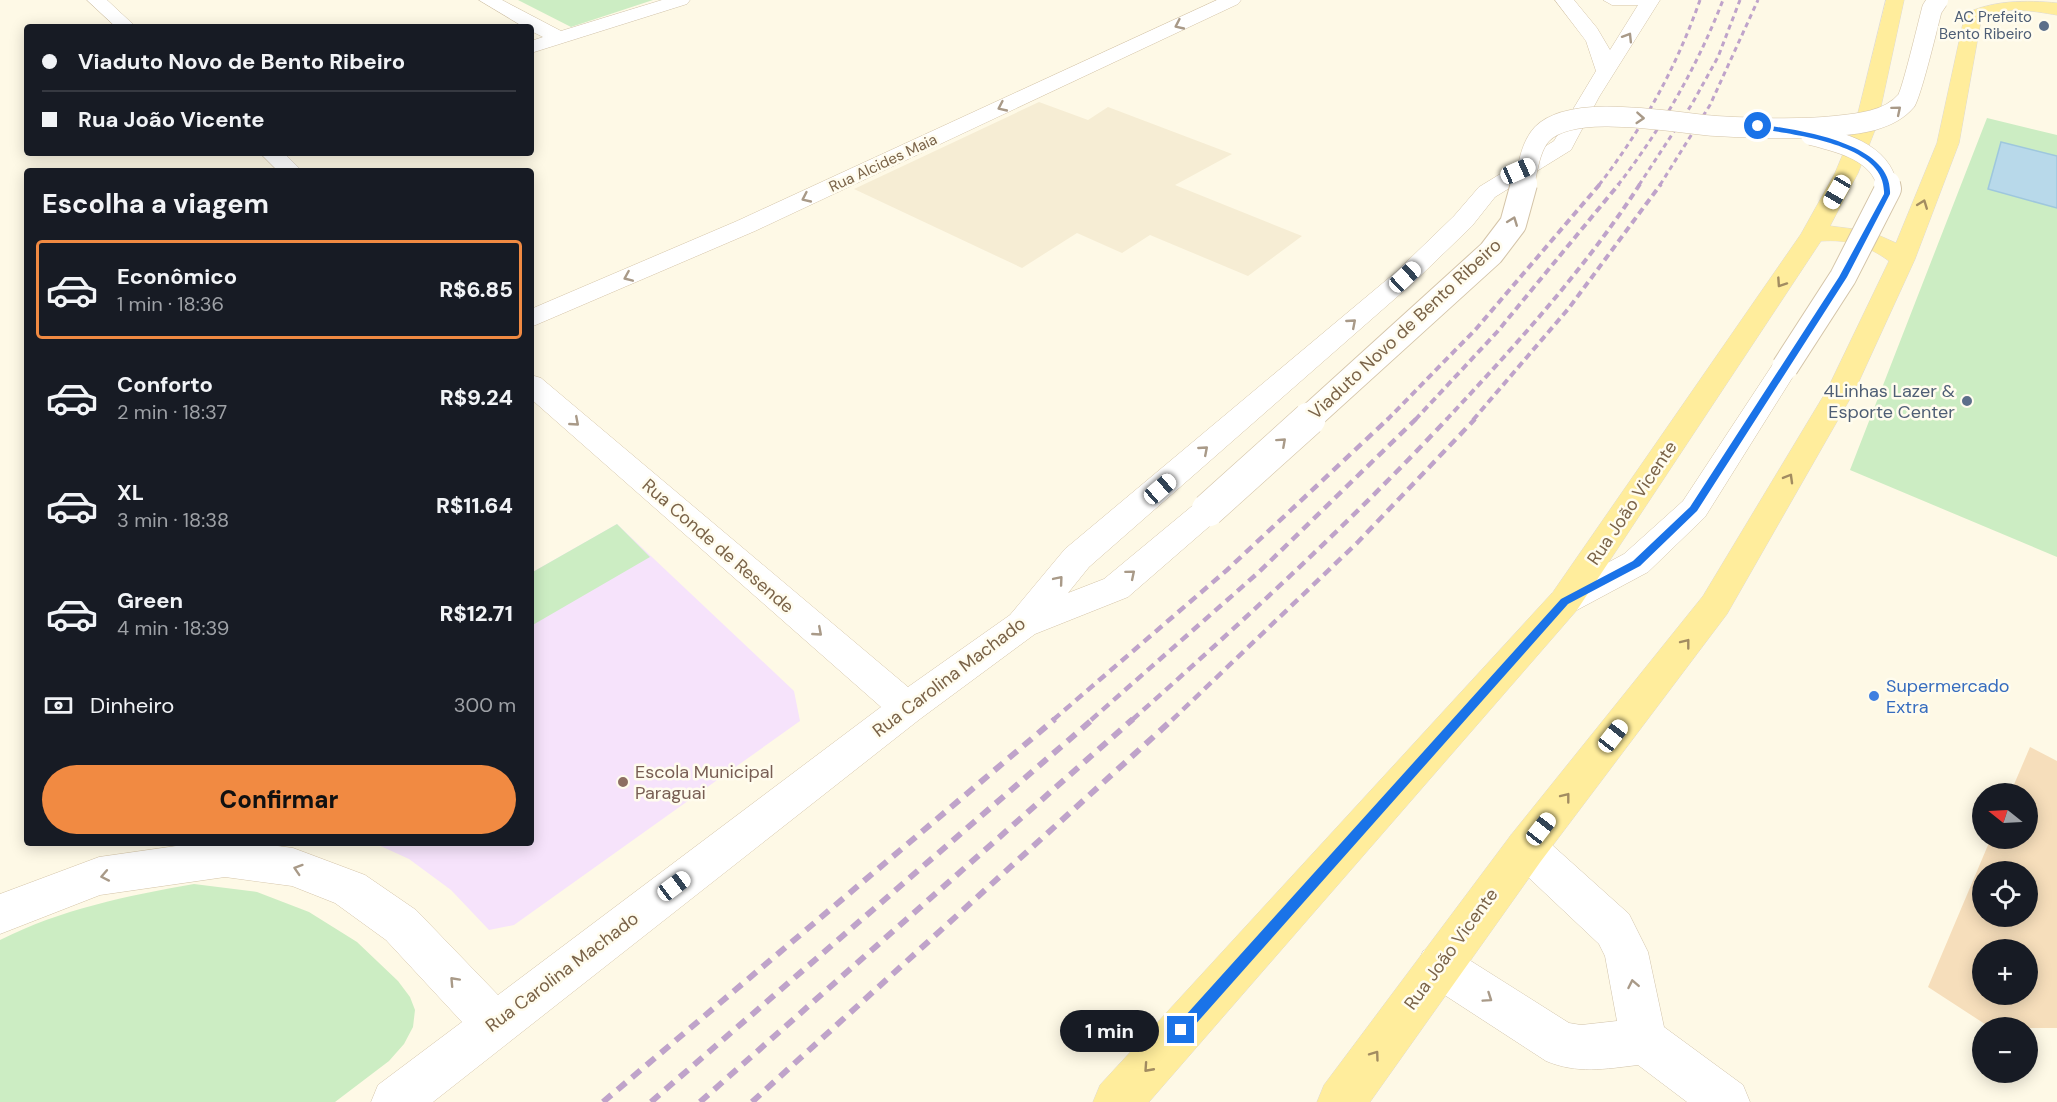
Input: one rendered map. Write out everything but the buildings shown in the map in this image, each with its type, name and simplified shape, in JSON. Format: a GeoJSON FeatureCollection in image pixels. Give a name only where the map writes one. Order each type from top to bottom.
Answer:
{"type":"FeatureCollection","features":[{"type":"Feature","properties":{"kind":"main road"},"geometry":{"type":"LineString","coordinates":[[96,0],[124,24]]}},
{"type":"Feature","properties":{"kind":"main road"},"geometry":{"type":"LineString","coordinates":[[489,0],[533,24]]}},
{"type":"Feature","properties":{"kind":"main road"},"geometry":{"type":"LineString","coordinates":[[534,46],[681,0]]}},
{"type":"Feature","properties":{"kind":"main road","name":"Rua Alcides Maia"},"geometry":{"type":"LineString","coordinates":[[534,318],[746,226],[1232,0]]}},
{"type":"Feature","properties":{"kind":"main road"},"geometry":{"type":"LineString","coordinates":[[1564,0],[1595,38],[1604,59],[1606,71]]}},
{"type":"Feature","properties":{"kind":"main road","name":"Rua Carolina Machado"},"geometry":{"type":"LineString","coordinates":[[1612,0],[1649,0]]}},
{"type":"Feature","properties":{"kind":"main road","name":"Rua Carolina Machado"},"geometry":{"type":"LineString","coordinates":[[395,1102],[494,1023],[907,708],[1022,625],[1077,558],[1405,277],[1463,220],[1487,192],[1508,177],[1554,153],[1563,145],[1649,0]]}},
{"type":"Feature","properties":{"kind":"main road","name":"Rua João Vicente"},"geometry":{"type":"LineString","coordinates":[[1117,1102],[1565,602],[1813,234],[1849,172],[1862,138],[1895,0]]}},
{"type":"Feature","properties":{"kind":"main road","name":"Viaduto Novo de Bento Ribeiro"},"geometry":{"type":"LineString","coordinates":[[1022,625],[1116,588],[1208,510],[1502,240],[1514,221],[1536,142],[1549,126],[1571,119],[1601,117],[1780,128],[1854,126],[1884,119],[1900,110],[1912,89],[1932,9],[1938,0]]}},
{"type":"Feature","properties":{"kind":"main road","name":"Rua João Vicente"},"geometry":{"type":"LineString","coordinates":[[1341,1102],[1526,848],[1715,605],[1841,390],[1902,259],[1948,143],[1972,18],[1980,11],[1991,8],[2014,6],[2057,9]]}},
{"type":"Feature","properties":{"kind":"main road"},"geometry":{"type":"LineString","coordinates":[[534,24],[559,38]]}},
{"type":"Feature","properties":{"kind":"main road","name":"Viaduto Novo de Bento Ribeiro"},"geometry":{"type":"LineString","coordinates":[[1565,602],[1636,563],[1694,509],[1843,277],[1888,189],[1888,181],[1882,170],[1863,154],[1830,140],[1780,128]]}},
{"type":"Feature","properties":{"kind":"main road"},"geometry":{"type":"LineString","coordinates":[[274,156],[288,168]]}},
{"type":"Feature","properties":{"kind":"main road"},"geometry":{"type":"LineString","coordinates":[[1813,234],[1860,234],[1883,244],[1902,259]]}},
{"type":"Feature","properties":{"kind":"main road","name":"Rua Conde de Resende"},"geometry":{"type":"LineString","coordinates":[[534,387],[907,708]]}},
{"type":"Feature","properties":{"kind":"main road"},"geometry":{"type":"LineString","coordinates":[[1526,848],[1614,929],[1621,940],[1626,952],[1644,1041],[1726,1102]]}},
{"type":"Feature","properties":{"kind":"main road"},"geometry":{"type":"LineString","coordinates":[[0,915],[99,876],[225,858],[293,867],[350,889],[401,925],[494,1023]]}},
{"type":"Feature","properties":{"kind":"main road"},"geometry":{"type":"LineString","coordinates":[[1439,966],[1562,1045],[1581,1048],[1644,1041]]}},
{"type":"Feature","properties":{"kind":"shaded area"},"geometry":{"type":"Polygon","coordinates":[[[1039,102],[1088,120],[1108,107],[1232,154],[1175,185],[1302,236],[1248,276],[1150,235],[1122,253],[1077,233],[1022,268],[854,189],[1039,102]]]}},
{"type":"Feature","properties":{"kind":"shaded area","name":"Escola Municipal Paraguai"},"geometry":{"type":"Polygon","coordinates":[[[617,524],[794,691],[800,721],[514,925],[489,930],[451,890],[409,859],[381,846],[534,846],[534,571],[617,524]]]}},
{"type":"Feature","properties":{"kind":"green space"},"geometry":{"type":"Polygon","coordinates":[[[518,0],[653,0],[571,27],[518,0]]]}},
{"type":"Feature","properties":{"kind":"green space","name":"4Linhas Lazer & Esporte Center"},"geometry":{"type":"Polygon","coordinates":[[[1987,118],[2057,135],[2057,557],[1850,470],[1987,118]]]}},
{"type":"Feature","properties":{"kind":"green space"},"geometry":{"type":"Polygon","coordinates":[[[617,524],[650,557],[534,624],[534,571],[617,524]]]}},
{"type":"Feature","properties":{"kind":"green space"},"geometry":{"type":"Polygon","coordinates":[[[194,884],[257,892],[309,912],[357,942],[398,981],[410,997],[415,1010],[413,1027],[404,1044],[389,1061],[335,1102],[0,1102],[0,940],[47,920],[95,905],[194,884]]]}},
{"type":"Feature","properties":{"kind":"water"},"geometry":{"type":"Polygon","coordinates":[[[2001,142],[2057,156],[2057,208],[1988,189],[2001,142]]]}},
{"type":"Feature","properties":{"kind":"railway"},"geometry":{"type":"LineString","coordinates":[[1599,185],[1630,142],[1657,97],[1680,50],[1700,0]]}},
{"type":"Feature","properties":{"kind":"railway"},"geometry":{"type":"LineString","coordinates":[[1618,185],[1664,119],[1702,49],[1723,0]]}},
{"type":"Feature","properties":{"kind":"railway"},"geometry":{"type":"LineString","coordinates":[[1639,185],[1692,104],[1718,57],[1740,0]]}},
{"type":"Feature","properties":{"kind":"railway"},"geometry":{"type":"LineString","coordinates":[[1660,185],[1710,105],[1758,0]]}},
{"type":"Feature","properties":{"kind":"railway"},"geometry":{"type":"LineString","coordinates":[[1388,419],[1476,329],[1600,184]]}},
{"type":"Feature","properties":{"kind":"railway"},"geometry":{"type":"LineString","coordinates":[[1415,420],[1497,332],[1619,184]]}},
{"type":"Feature","properties":{"kind":"railway"},"geometry":{"type":"LineString","coordinates":[[1446,420],[1573,277],[1640,184]]}},
{"type":"Feature","properties":{"kind":"railway"},"geometry":{"type":"LineString","coordinates":[[1473,420],[1569,308],[1661,184]]}},
{"type":"Feature","properties":{"kind":"railway"},"geometry":{"type":"LineString","coordinates":[[1053,720],[1227,570],[1388,419]]}},
{"type":"Feature","properties":{"kind":"railway"},"geometry":{"type":"LineString","coordinates":[[1132,720],[1293,573],[1447,419]]}},
{"type":"Feature","properties":{"kind":"railway"},"geometry":{"type":"LineString","coordinates":[[1172,720],[1357,543],[1475,419]]}},
{"type":"Feature","properties":{"kind":"railway"},"geometry":{"type":"LineString","coordinates":[[1091,720],[1259,572],[1415,420]]}},
{"type":"Feature","properties":{"kind":"railway"},"geometry":{"type":"LineString","coordinates":[[603,1102],[1055,719]]}},
{"type":"Feature","properties":{"kind":"railway"},"geometry":{"type":"LineString","coordinates":[[651,1102],[1093,719]]}},
{"type":"Feature","properties":{"kind":"railway"},"geometry":{"type":"LineString","coordinates":[[700,1102],[1133,719]]}},
{"type":"Feature","properties":{"kind":"railway"},"geometry":{"type":"LineString","coordinates":[[752,1102],[1173,719]]}},
{"type":"Feature","properties":{"kind":"place","name":"AC Prefeito Bento Ribeiro"},"geometry":{"type":"Point","coordinates":[2044,26]}},
{"type":"Feature","properties":{"kind":"place","name":"4Linhas Lazer & Esporte Center"},"geometry":{"type":"Point","coordinates":[1967,401]}},
{"type":"Feature","properties":{"kind":"place","name":"Supermercado Extra"},"geometry":{"type":"Point","coordinates":[1874,696]}},
{"type":"Feature","properties":{"kind":"place","name":"Escola Municipal Paraguai"},"geometry":{"type":"Point","coordinates":[623,782]}},
{"type":"Feature","properties":{"kind":"route"},"geometry":{"type":"LineString","coordinates":[[1181,1030],[1565,602],[1636,563],[1694,509],[1843,277],[1887,194],[1888,181],[1885,174],[1874,162],[1848,147],[1801,132],[1758,126]]}}]}
